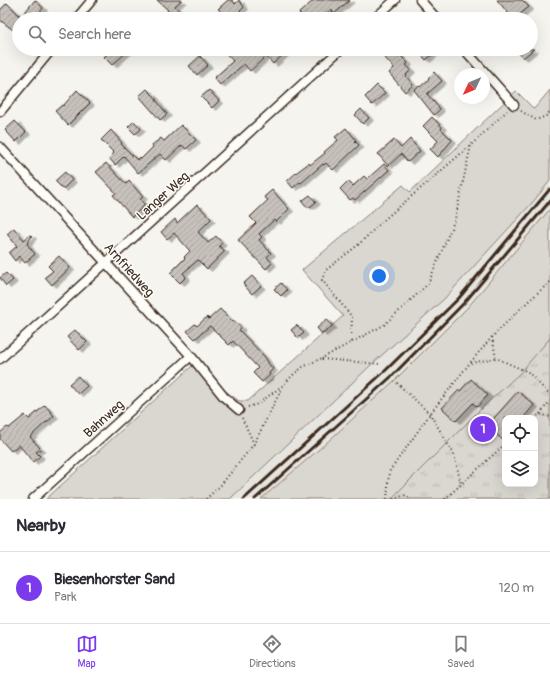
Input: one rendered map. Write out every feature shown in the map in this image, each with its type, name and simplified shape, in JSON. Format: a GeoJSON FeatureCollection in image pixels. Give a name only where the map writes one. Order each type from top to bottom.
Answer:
{"type":"FeatureCollection","features":[{"type":"Feature","properties":{"kind":"street"},"geometry":{"type":"LineString","coordinates":[[82,12],[92,0]]}},
{"type":"Feature","properties":{"kind":"street"},"geometry":{"type":"LineString","coordinates":[[382,12],[395,0]]}},
{"type":"Feature","properties":{"kind":"street"},"geometry":{"type":"LineString","coordinates":[[420,0],[431,12]]}},
{"type":"Feature","properties":{"kind":"street"},"geometry":{"type":"LineString","coordinates":[[0,112],[46,56]]}},
{"type":"Feature","properties":{"kind":"street","name":"Langer Weg"},"geometry":{"type":"LineString","coordinates":[[0,359],[333,56]]}},
{"type":"Feature","properties":{"kind":"street"},"geometry":{"type":"LineString","coordinates":[[470,56],[516,107]]}},
{"type":"Feature","properties":{"kind":"street","name":"Arnfriedweg"},"geometry":{"type":"LineString","coordinates":[[0,147],[190,356],[224,397],[239,410]]}},
{"type":"Feature","properties":{"kind":"street","name":"Bahnweg"},"geometry":{"type":"LineString","coordinates":[[33,499],[190,356]]}},
{"type":"Feature","properties":{"kind":"path"},"geometry":{"type":"LineString","coordinates":[[351,342],[352,317],[322,280],[326,270],[358,245],[385,219],[516,107],[536,120],[546,116],[550,111]]}},
{"type":"Feature","properties":{"kind":"path"},"geometry":{"type":"LineString","coordinates":[[254,444],[239,410],[258,404],[282,386],[303,367],[384,325],[428,284],[455,219],[471,145]]}},
{"type":"Feature","properties":{"kind":"path"},"geometry":{"type":"LineString","coordinates":[[387,499],[389,472],[430,414],[492,337],[550,282]]}},
{"type":"Feature","properties":{"kind":"path"},"geometry":{"type":"LineString","coordinates":[[492,337],[496,358]]}},
{"type":"Feature","properties":{"kind":"path"},"geometry":{"type":"LineString","coordinates":[[469,364],[496,358],[528,372],[550,395]]}},
{"type":"Feature","properties":{"kind":"path"},"geometry":{"type":"LineString","coordinates":[[321,359],[380,364]]}},
{"type":"Feature","properties":{"kind":"path"},"geometry":{"type":"LineString","coordinates":[[397,383],[430,414],[454,454],[461,484]]}},
{"type":"Feature","properties":{"kind":"path"},"geometry":{"type":"LineString","coordinates":[[206,499],[220,486],[254,444],[282,386]]}},
{"type":"Feature","properties":{"kind":"path"},"geometry":{"type":"LineString","coordinates":[[550,401],[540,414],[550,417]]}},
{"type":"Feature","properties":{"kind":"path"},"geometry":{"type":"LineString","coordinates":[[445,499],[502,447]]}},
{"type":"Feature","properties":{"kind":"path"},"geometry":{"type":"LineString","coordinates":[[393,499],[406,495],[410,499]]}},
{"type":"Feature","properties":{"kind":"shaded area"},"geometry":{"type":"Polygon","coordinates":[[[550,181],[550,209],[468,307],[395,380],[324,445],[261,499],[230,499],[372,364],[444,299],[532,203],[550,181]]]}},
{"type":"Feature","properties":{"kind":"green space"},"geometry":{"type":"Polygon","coordinates":[[[550,90],[550,181],[532,203],[444,299],[372,364],[230,499],[46,499],[192,366],[239,401],[248,401],[343,316],[302,270],[403,185],[410,192],[516,91],[534,109],[550,90]]]}},
{"type":"Feature","properties":{"kind":"green space"},"geometry":{"type":"Polygon","coordinates":[[[550,209],[550,499],[261,499],[324,445],[395,380],[468,307],[550,209]]]}},
{"type":"Feature","properties":{"kind":"green space"},"geometry":{"type":"Polygon","coordinates":[[[550,338],[550,499],[391,499],[482,408],[520,373],[550,338]]]}},
{"type":"Feature","properties":{"kind":"building"},"geometry":{"type":"Polygon","coordinates":[[[35,0],[43,8],[40,12],[25,12],[35,0]]]}},
{"type":"Feature","properties":{"kind":"building"},"geometry":{"type":"Polygon","coordinates":[[[157,0],[182,0],[175,6],[180,12],[166,12],[168,10],[157,0]]]}},
{"type":"Feature","properties":{"kind":"building"},"geometry":{"type":"Polygon","coordinates":[[[228,0],[232,0],[235,4],[239,0],[244,7],[239,12],[221,12],[218,9],[228,0]]]}},
{"type":"Feature","properties":{"kind":"building"},"geometry":{"type":"Polygon","coordinates":[[[314,0],[350,0],[336,12],[333,12],[331,9],[328,12],[300,12],[314,0]]]}},
{"type":"Feature","properties":{"kind":"building"},"geometry":{"type":"Polygon","coordinates":[[[497,0],[522,0],[529,7],[523,12],[507,12],[497,0]]]}},
{"type":"Feature","properties":{"kind":"building"},"geometry":{"type":"Polygon","coordinates":[[[7,3],[16,12],[12,12],[12,29],[0,20],[0,10],[7,3]]]}},
{"type":"Feature","properties":{"kind":"building"},"geometry":{"type":"Polygon","coordinates":[[[105,56],[122,56],[112,65],[104,57],[105,56]]]}},
{"type":"Feature","properties":{"kind":"building"},"geometry":{"type":"Polygon","coordinates":[[[200,56],[208,65],[197,75],[189,66],[200,56]]]}},
{"type":"Feature","properties":{"kind":"building"},"geometry":{"type":"Polygon","coordinates":[[[228,56],[266,56],[250,71],[244,64],[220,85],[214,78],[233,61],[228,56]]]}},
{"type":"Feature","properties":{"kind":"building"},"geometry":{"type":"Polygon","coordinates":[[[266,56],[282,56],[273,64],[266,56]]]}},
{"type":"Feature","properties":{"kind":"building"},"geometry":{"type":"Polygon","coordinates":[[[383,56],[401,56],[408,63],[406,65],[411,70],[406,76],[413,85],[405,92],[389,73],[394,68],[383,56]]]}},
{"type":"Feature","properties":{"kind":"building"},"geometry":{"type":"Polygon","coordinates":[[[422,56],[431,56],[426,60],[422,56]]]}},
{"type":"Feature","properties":{"kind":"building"},"geometry":{"type":"Polygon","coordinates":[[[434,72],[442,81],[427,94],[440,109],[434,115],[414,90],[429,79],[428,78],[434,72]]]}},
{"type":"Feature","properties":{"kind":"building"},"geometry":{"type":"Polygon","coordinates":[[[377,85],[385,93],[372,105],[365,97],[377,85]]]}},
{"type":"Feature","properties":{"kind":"building"},"geometry":{"type":"Polygon","coordinates":[[[147,89],[156,98],[167,114],[160,120],[139,96],[147,89]]]}},
{"type":"Feature","properties":{"kind":"building"},"geometry":{"type":"Polygon","coordinates":[[[77,90],[90,103],[68,125],[55,111],[62,105],[63,106],[77,90]]]}},
{"type":"Feature","properties":{"kind":"building"},"geometry":{"type":"Polygon","coordinates":[[[209,90],[219,101],[212,108],[201,97],[209,90]]]}},
{"type":"Feature","properties":{"kind":"building"},"geometry":{"type":"Polygon","coordinates":[[[361,109],[369,118],[363,124],[355,115],[361,109]]]}},
{"type":"Feature","properties":{"kind":"building"},"geometry":{"type":"Polygon","coordinates":[[[432,117],[452,140],[438,157],[430,149],[438,141],[423,126],[432,117]]]}},
{"type":"Feature","properties":{"kind":"building"},"geometry":{"type":"Polygon","coordinates":[[[15,121],[26,132],[16,142],[5,130],[15,121]]]}},
{"type":"Feature","properties":{"kind":"building"},"geometry":{"type":"Polygon","coordinates":[[[134,121],[141,129],[135,134],[128,127],[134,121]]]}},
{"type":"Feature","properties":{"kind":"building"},"geometry":{"type":"Polygon","coordinates":[[[181,125],[196,140],[186,149],[182,145],[166,160],[160,154],[138,173],[124,156],[115,165],[109,158],[114,153],[101,140],[111,130],[122,143],[121,144],[137,160],[140,157],[141,159],[153,147],[152,145],[161,138],[164,141],[181,125]]]}},
{"type":"Feature","properties":{"kind":"building"},"geometry":{"type":"Polygon","coordinates":[[[346,128],[359,145],[333,170],[326,163],[324,165],[323,164],[293,188],[287,181],[309,163],[310,165],[325,153],[324,152],[338,140],[335,137],[346,128]]]}},
{"type":"Feature","properties":{"kind":"building"},"geometry":{"type":"Polygon","coordinates":[[[410,139],[420,151],[408,162],[401,154],[388,166],[378,154],[394,140],[401,148],[410,139]]]}},
{"type":"Feature","properties":{"kind":"building"},"geometry":{"type":"Polygon","coordinates":[[[106,163],[126,184],[129,181],[143,197],[140,199],[145,205],[132,217],[113,195],[116,193],[96,172],[106,163]]]}},
{"type":"Feature","properties":{"kind":"building"},"geometry":{"type":"Polygon","coordinates":[[[384,164],[389,170],[355,200],[353,198],[350,200],[340,189],[348,181],[353,186],[364,176],[367,179],[384,164]]]}},
{"type":"Feature","properties":{"kind":"building"},"geometry":{"type":"Polygon","coordinates":[[[65,172],[72,180],[63,189],[55,181],[65,172]]]}},
{"type":"Feature","properties":{"kind":"building"},"geometry":{"type":"Polygon","coordinates":[[[272,190],[289,209],[276,222],[274,220],[259,234],[262,237],[259,240],[271,253],[267,257],[272,263],[266,269],[238,240],[256,223],[250,217],[268,200],[264,197],[272,190]]]}},
{"type":"Feature","properties":{"kind":"building"},"geometry":{"type":"Polygon","coordinates":[[[310,195],[316,202],[310,207],[307,207],[302,201],[310,195]]]}},
{"type":"Feature","properties":{"kind":"building"},"geometry":{"type":"Polygon","coordinates":[[[197,204],[211,219],[198,232],[208,243],[216,236],[222,243],[219,246],[225,251],[207,269],[198,260],[183,273],[186,277],[180,283],[170,273],[190,251],[174,233],[167,239],[161,232],[175,219],[177,223],[197,204]]]}},
{"type":"Feature","properties":{"kind":"building"},"geometry":{"type":"Polygon","coordinates":[[[14,228],[24,240],[30,235],[32,236],[27,244],[35,254],[25,263],[19,256],[15,261],[9,253],[17,246],[7,234],[14,228]]]}},
{"type":"Feature","properties":{"kind":"building"},"geometry":{"type":"Polygon","coordinates":[[[59,256],[70,268],[52,285],[45,277],[53,271],[48,266],[59,256]]]}},
{"type":"Feature","properties":{"kind":"building"},"geometry":{"type":"Polygon","coordinates":[[[6,273],[13,280],[6,286],[0,278],[6,273]]]}},
{"type":"Feature","properties":{"kind":"building"},"geometry":{"type":"Polygon","coordinates":[[[252,276],[261,286],[252,294],[243,284],[252,276]]]}},
{"type":"Feature","properties":{"kind":"building"},"geometry":{"type":"Polygon","coordinates":[[[281,283],[287,290],[281,296],[274,289],[281,283]]]}},
{"type":"Feature","properties":{"kind":"building"},"geometry":{"type":"Polygon","coordinates":[[[220,309],[233,322],[235,321],[241,328],[239,330],[264,356],[273,369],[269,373],[270,375],[262,382],[253,373],[258,368],[233,341],[229,345],[210,326],[195,339],[187,331],[195,324],[197,326],[207,317],[209,319],[220,309]]]}},
{"type":"Feature","properties":{"kind":"building"},"geometry":{"type":"Polygon","coordinates":[[[327,319],[332,326],[322,334],[317,328],[327,319]]]}},
{"type":"Feature","properties":{"kind":"building"},"geometry":{"type":"Polygon","coordinates":[[[297,325],[304,333],[298,338],[291,330],[297,325]]]}},
{"type":"Feature","properties":{"kind":"building"},"geometry":{"type":"Polygon","coordinates":[[[75,330],[87,342],[79,350],[67,337],[75,330]]]}},
{"type":"Feature","properties":{"kind":"building"},"geometry":{"type":"Polygon","coordinates":[[[78,376],[87,386],[78,394],[69,384],[78,376]]]}},
{"type":"Feature","properties":{"kind":"building"},"geometry":{"type":"Polygon","coordinates":[[[471,379],[488,395],[477,407],[473,403],[456,421],[442,408],[471,379]]]}},
{"type":"Feature","properties":{"kind":"building"},"geometry":{"type":"Polygon","coordinates":[[[518,391],[534,405],[526,415],[502,415],[502,439],[487,426],[518,391]]]}},
{"type":"Feature","properties":{"kind":"building"},"geometry":{"type":"Polygon","coordinates":[[[45,405],[54,416],[30,437],[41,449],[36,452],[40,456],[33,462],[19,445],[11,451],[0,439],[0,433],[7,427],[9,428],[25,415],[29,419],[45,405]]]}},
{"type":"Feature","properties":{"kind":"railway"},"geometry":{"type":"LineString","coordinates":[[244,499],[386,370],[459,298],[550,189]]}},
{"type":"Feature","properties":{"kind":"railway"},"geometry":{"type":"LineString","coordinates":[[255,499],[392,376],[464,303],[550,201]]}},
{"type":"Feature","properties":{"kind":"place","name":"Biesenhorster Sand"},"geometry":{"type":"Point","coordinates":[483,429]}}]}
